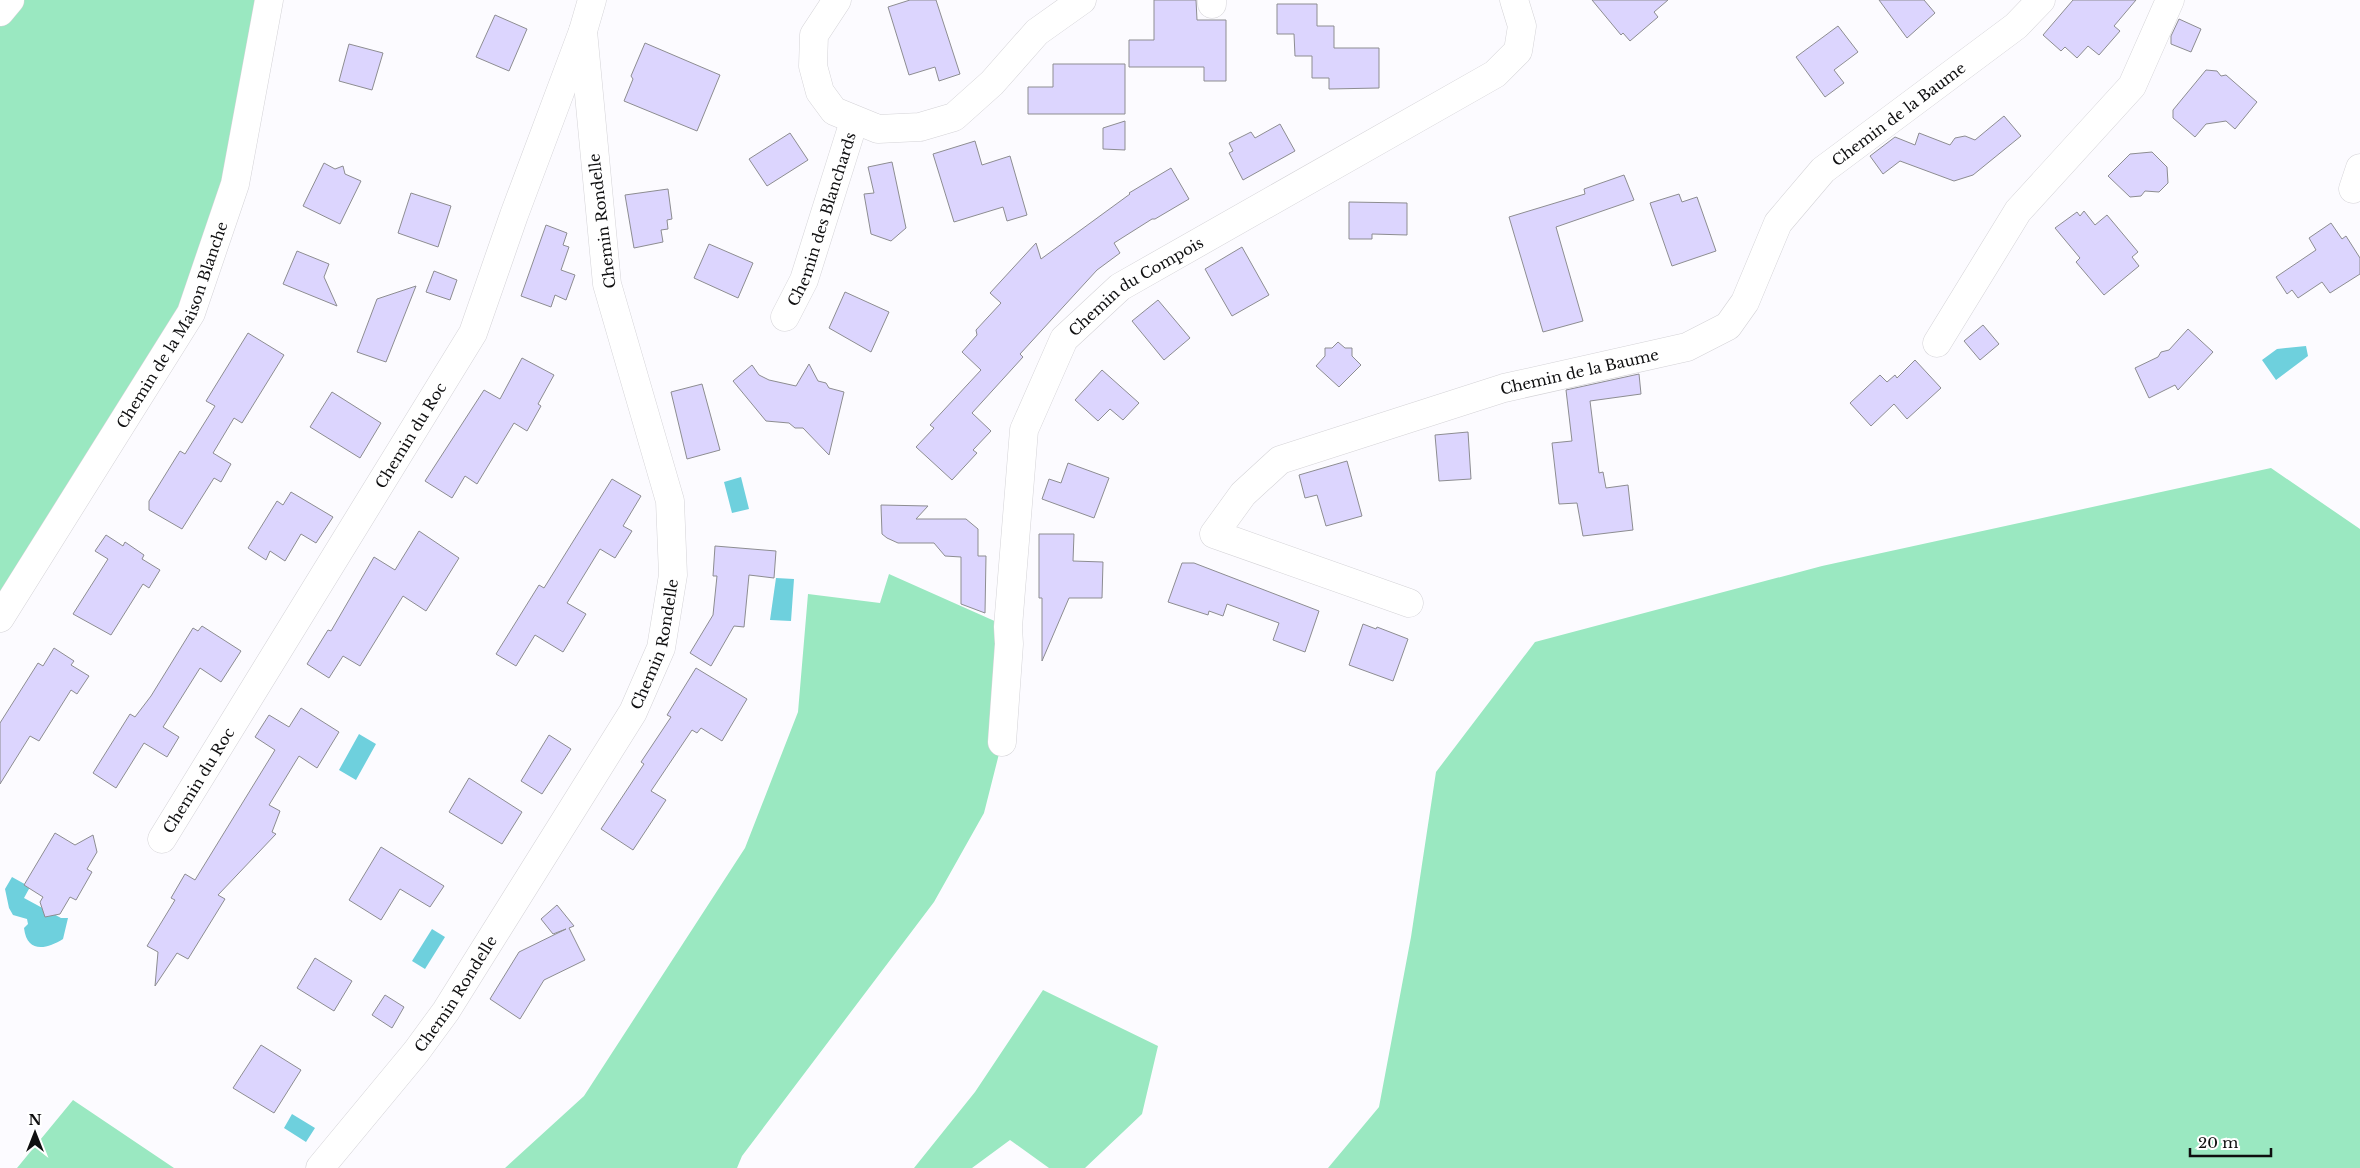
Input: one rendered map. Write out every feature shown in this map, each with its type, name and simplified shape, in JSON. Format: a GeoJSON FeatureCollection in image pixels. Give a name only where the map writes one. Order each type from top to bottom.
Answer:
{"type":"FeatureCollection","features":[{"type":"Feature","properties":{"kind":"street"},"geometry":{"type":"LineString","coordinates":[[0,12],[10,0]]}},
{"type":"Feature","properties":{"kind":"street","name":"Chemin de la Maison Blanche"},"geometry":{"type":"LineString","coordinates":[[0,618],[191,314],[235,184],[269,0]]}},
{"type":"Feature","properties":{"kind":"street","name":"Chemin du Roc"},"geometry":{"type":"LineString","coordinates":[[162,839],[473,333],[514,215],[583,31],[592,0]]}},
{"type":"Feature","properties":{"kind":"street","name":"Chemin des Blanchards"},"geometry":{"type":"LineString","coordinates":[[837,0],[814,34],[813,66],[820,92],[834,111],[854,121],[878,129],[920,127],[954,117],[992,84],[1037,32],[1082,0]]}},
{"type":"Feature","properties":{"kind":"street","name":"Chemin du Compois"},"geometry":{"type":"LineString","coordinates":[[1002,742],[1009,644],[1008,627],[1024,430],[1064,340],[1120,287],[1495,74],[1518,51],[1522,26],[1514,0]]}},
{"type":"Feature","properties":{"kind":"street","name":"Chemin de la Baume"},"geometry":{"type":"LineString","coordinates":[[1409,603],[1214,534],[1243,494],[1280,460],[1504,388],[1687,347],[1728,326],[1745,302],[1778,223],[1822,170],[2016,26],[2040,0]]}},
{"type":"Feature","properties":{"kind":"street"},"geometry":{"type":"LineString","coordinates":[[1938,343],[2018,211],[2132,86],[2170,0]]}},
{"type":"Feature","properties":{"kind":"street","name":"Chemin Rondelle"},"geometry":{"type":"LineString","coordinates":[[320,1168],[416,1052],[446,1011],[633,712],[661,648],[673,575],[670,501],[607,284],[583,31]]}},
{"type":"Feature","properties":{"kind":"street","name":"Chemin des Blanchards"},"geometry":{"type":"LineString","coordinates":[[785,317],[804,280],[854,121]]}},
{"type":"Feature","properties":{"kind":"green space"},"geometry":{"type":"Polygon","coordinates":[[[0,0],[269,0],[191,313],[0,618],[0,0]]]}},
{"type":"Feature","properties":{"kind":"green space"},"geometry":{"type":"Polygon","coordinates":[[[2271,468],[2360,529],[2360,1168],[1328,1168],[1379,1107],[1411,937],[1436,772],[1535,642],[1822,566],[2271,468]]]}},
{"type":"Feature","properties":{"kind":"green space"},"geometry":{"type":"Polygon","coordinates":[[[889,574],[1008,627],[1002,742],[984,813],[934,902],[742,1156],[737,1168],[505,1168],[584,1096],[745,848],[798,712],[808,594],[880,603],[889,574]]]}},
{"type":"Feature","properties":{"kind":"green space"},"geometry":{"type":"Polygon","coordinates":[[[1043,990],[1158,1046],[1142,1114],[1085,1168],[1049,1168],[1010,1140],[972,1168],[914,1168],[975,1092],[1043,990]]]}},
{"type":"Feature","properties":{"kind":"green space"},"geometry":{"type":"Polygon","coordinates":[[[73,1100],[174,1168],[17,1168],[73,1100]]]}},
{"type":"Feature","properties":{"kind":"water"},"geometry":{"type":"Polygon","coordinates":[[[2306,346],[2308,356],[2276,380],[2262,360],[2277,349],[2306,346]]]}},
{"type":"Feature","properties":{"kind":"water"},"geometry":{"type":"Polygon","coordinates":[[[741,477],[749,509],[732,513],[724,482],[741,477]]]}},
{"type":"Feature","properties":{"kind":"water"},"geometry":{"type":"Polygon","coordinates":[[[776,578],[794,579],[791,621],[770,620],[776,578]]]}},
{"type":"Feature","properties":{"kind":"water"},"geometry":{"type":"Polygon","coordinates":[[[359,734],[376,744],[356,780],[339,770],[359,734]]]}},
{"type":"Feature","properties":{"kind":"water"},"geometry":{"type":"Polygon","coordinates":[[[12,877],[30,887],[24,898],[61,918],[68,918],[63,939],[44,947],[33,946],[29,942],[24,928],[28,924],[27,919],[13,915],[9,908],[5,889],[12,877]]]}},
{"type":"Feature","properties":{"kind":"water"},"geometry":{"type":"Polygon","coordinates":[[[432,929],[445,937],[425,969],[412,961],[432,929]]]}},
{"type":"Feature","properties":{"kind":"water"},"geometry":{"type":"Polygon","coordinates":[[[292,1114],[315,1128],[306,1142],[284,1128],[292,1114]]]}},
{"type":"Feature","properties":{"kind":"building"},"geometry":{"type":"Polygon","coordinates":[[[910,0],[936,0],[960,74],[939,81],[935,67],[909,75],[888,7],[910,0]]]}},
{"type":"Feature","properties":{"kind":"building"},"geometry":{"type":"Polygon","coordinates":[[[1154,0],[1196,0],[1197,20],[1226,20],[1226,81],[1204,81],[1204,67],[1129,67],[1129,40],[1154,40],[1154,0]]]}},
{"type":"Feature","properties":{"kind":"building"},"geometry":{"type":"Polygon","coordinates":[[[1592,0],[1668,0],[1654,12],[1658,17],[1630,41],[1623,33],[1621,35],[1592,0]]]}},
{"type":"Feature","properties":{"kind":"building"},"geometry":{"type":"Polygon","coordinates":[[[1879,0],[1924,0],[1935,13],[1907,38],[1879,0]]]}},
{"type":"Feature","properties":{"kind":"building"},"geometry":{"type":"Polygon","coordinates":[[[2073,0],[2136,0],[2114,26],[2120,31],[2099,55],[2088,46],[2077,58],[2065,47],[2061,51],[2043,35],[2073,0]]]}},
{"type":"Feature","properties":{"kind":"building"},"geometry":{"type":"Polygon","coordinates":[[[1277,4],[1317,4],[1317,26],[1334,26],[1334,48],[1379,48],[1379,88],[1329,89],[1329,78],[1312,78],[1312,56],[1295,56],[1294,34],[1277,34],[1277,4]]]}},
{"type":"Feature","properties":{"kind":"building"},"geometry":{"type":"Polygon","coordinates":[[[495,15],[527,29],[509,71],[476,57],[495,15]]]}},
{"type":"Feature","properties":{"kind":"building"},"geometry":{"type":"Polygon","coordinates":[[[2179,19],[2201,29],[2191,52],[2171,44],[2171,36],[2179,19]]]}},
{"type":"Feature","properties":{"kind":"building"},"geometry":{"type":"Polygon","coordinates":[[[1838,26],[1858,52],[1834,70],[1844,83],[1825,97],[1796,57],[1838,26]]]}},
{"type":"Feature","properties":{"kind":"building"},"geometry":{"type":"Polygon","coordinates":[[[645,43],[720,75],[697,131],[624,101],[633,79],[631,76],[645,43]]]}},
{"type":"Feature","properties":{"kind":"building"},"geometry":{"type":"Polygon","coordinates":[[[349,44],[383,53],[372,90],[339,81],[349,44]]]}},
{"type":"Feature","properties":{"kind":"building"},"geometry":{"type":"Polygon","coordinates":[[[1053,64],[1125,64],[1125,114],[1028,114],[1028,87],[1053,87],[1053,64]]]}},
{"type":"Feature","properties":{"kind":"building"},"geometry":{"type":"Polygon","coordinates":[[[2206,70],[2217,71],[2221,76],[2226,75],[2257,102],[2235,129],[2226,121],[2206,124],[2195,137],[2173,118],[2173,110],[2206,70]]]}},
{"type":"Feature","properties":{"kind":"building"},"geometry":{"type":"Polygon","coordinates":[[[2004,116],[2021,136],[1973,175],[1954,181],[1900,161],[1883,174],[1870,156],[1895,137],[1915,145],[1919,133],[1950,145],[1955,138],[1965,136],[1975,140],[2004,116]]]}},
{"type":"Feature","properties":{"kind":"building"},"geometry":{"type":"Polygon","coordinates":[[[1125,121],[1125,150],[1103,149],[1103,128],[1125,121]]]}},
{"type":"Feature","properties":{"kind":"building"},"geometry":{"type":"Polygon","coordinates":[[[1280,124],[1295,151],[1243,180],[1229,153],[1233,151],[1229,143],[1251,132],[1255,138],[1280,124]]]}},
{"type":"Feature","properties":{"kind":"building"},"geometry":{"type":"Polygon","coordinates":[[[790,133],[808,160],[767,186],[749,159],[790,133]]]}},
{"type":"Feature","properties":{"kind":"building"},"geometry":{"type":"Polygon","coordinates":[[[975,141],[982,165],[1010,156],[1027,215],[1007,221],[1003,207],[954,222],[933,154],[975,141]]]}},
{"type":"Feature","properties":{"kind":"building"},"geometry":{"type":"Polygon","coordinates":[[[2152,152],[2167,167],[2168,183],[2159,192],[2145,191],[2141,196],[2130,197],[2108,176],[2130,154],[2152,152]]]}},
{"type":"Feature","properties":{"kind":"building"},"geometry":{"type":"Polygon","coordinates":[[[892,162],[906,228],[891,241],[871,234],[864,194],[874,193],[868,167],[892,162]]]}},
{"type":"Feature","properties":{"kind":"building"},"geometry":{"type":"Polygon","coordinates":[[[324,163],[335,169],[343,166],[345,174],[361,181],[340,224],[303,206],[324,163]]]}},
{"type":"Feature","properties":{"kind":"building"},"geometry":{"type":"Polygon","coordinates":[[[1171,168],[1189,199],[1114,243],[1120,253],[1097,270],[1020,354],[1023,357],[972,413],[991,431],[973,450],[977,453],[952,480],[916,447],[934,428],[930,425],[981,370],[962,352],[977,335],[976,330],[1001,303],[990,293],[1036,243],[1041,259],[1129,193],[1171,168]]]}},
{"type":"Feature","properties":{"kind":"building"},"geometry":{"type":"Polygon","coordinates":[[[1624,175],[1634,200],[1556,227],[1583,321],[1543,332],[1509,217],[1585,194],[1584,189],[1624,175]]]}},
{"type":"Feature","properties":{"kind":"building"},"geometry":{"type":"Polygon","coordinates":[[[668,189],[672,219],[667,220],[668,229],[661,230],[663,242],[634,248],[625,195],[668,189]]]}},
{"type":"Feature","properties":{"kind":"building"},"geometry":{"type":"Polygon","coordinates":[[[411,193],[451,206],[438,247],[398,233],[411,193]]]}},
{"type":"Feature","properties":{"kind":"building"},"geometry":{"type":"Polygon","coordinates":[[[1679,194],[1682,202],[1697,197],[1716,251],[1672,266],[1650,203],[1679,194]]]}},
{"type":"Feature","properties":{"kind":"building"},"geometry":{"type":"Polygon","coordinates":[[[1349,202],[1407,203],[1407,235],[1372,234],[1372,239],[1349,239],[1349,202]]]}},
{"type":"Feature","properties":{"kind":"building"},"geometry":{"type":"Polygon","coordinates":[[[2084,211],[2095,225],[2107,215],[2138,252],[2132,257],[2139,266],[2104,295],[2076,262],[2080,258],[2055,228],[2077,212],[2080,216],[2084,211]]]}},
{"type":"Feature","properties":{"kind":"building"},"geometry":{"type":"Polygon","coordinates":[[[2331,223],[2342,239],[2346,236],[2360,258],[2360,274],[2330,293],[2322,282],[2298,298],[2292,290],[2287,294],[2276,277],[2316,250],[2309,238],[2331,223]]]}},
{"type":"Feature","properties":{"kind":"building"},"geometry":{"type":"Polygon","coordinates":[[[546,225],[567,233],[563,245],[569,247],[561,270],[575,275],[566,300],[555,295],[551,307],[521,296],[546,225]]]}},
{"type":"Feature","properties":{"kind":"building"},"geometry":{"type":"Polygon","coordinates":[[[709,244],[753,263],[738,298],[694,278],[709,244]]]}},
{"type":"Feature","properties":{"kind":"building"},"geometry":{"type":"Polygon","coordinates":[[[1242,247],[1269,295],[1232,316],[1205,269],[1242,247]]]}},
{"type":"Feature","properties":{"kind":"building"},"geometry":{"type":"Polygon","coordinates":[[[297,251],[329,264],[324,277],[337,306],[283,284],[297,251]]]}},
{"type":"Feature","properties":{"kind":"building"},"geometry":{"type":"Polygon","coordinates":[[[434,271],[457,280],[450,300],[426,292],[434,271]]]}},
{"type":"Feature","properties":{"kind":"building"},"geometry":{"type":"Polygon","coordinates":[[[416,286],[386,362],[357,352],[377,299],[416,286]]]}},
{"type":"Feature","properties":{"kind":"building"},"geometry":{"type":"Polygon","coordinates":[[[845,292],[889,312],[871,352],[829,328],[845,292]]]}},
{"type":"Feature","properties":{"kind":"building"},"geometry":{"type":"Polygon","coordinates":[[[1158,300],[1190,338],[1164,360],[1132,321],[1158,300]]]}},
{"type":"Feature","properties":{"kind":"building"},"geometry":{"type":"Polygon","coordinates":[[[1983,325],[1999,344],[1980,360],[1964,341],[1983,325]]]}},
{"type":"Feature","properties":{"kind":"building"},"geometry":{"type":"Polygon","coordinates":[[[2188,329],[2213,352],[2178,390],[2175,385],[2149,398],[2135,368],[2158,357],[2161,352],[2169,350],[2188,329]]]}},
{"type":"Feature","properties":{"kind":"building"},"geometry":{"type":"Polygon","coordinates":[[[248,333],[284,355],[242,423],[234,418],[213,453],[231,464],[221,482],[214,478],[182,529],[149,510],[149,501],[180,451],[185,454],[215,406],[206,401],[248,333]]]}},
{"type":"Feature","properties":{"kind":"building"},"geometry":{"type":"Polygon","coordinates":[[[1338,342],[1345,348],[1352,348],[1352,356],[1361,365],[1339,387],[1316,366],[1325,356],[1325,348],[1332,348],[1338,342]]]}},
{"type":"Feature","properties":{"kind":"building"},"geometry":{"type":"Polygon","coordinates":[[[522,358],[554,375],[538,404],[541,406],[527,431],[514,423],[477,484],[465,476],[452,498],[425,481],[484,390],[500,399],[522,358]]]}},
{"type":"Feature","properties":{"kind":"building"},"geometry":{"type":"Polygon","coordinates":[[[1915,360],[1941,388],[1907,419],[1894,404],[1871,426],[1850,403],[1880,375],[1887,382],[1895,375],[1897,378],[1915,360]]]}},
{"type":"Feature","properties":{"kind":"building"},"geometry":{"type":"Polygon","coordinates":[[[809,364],[818,381],[826,383],[829,388],[844,392],[829,455],[803,428],[795,428],[789,423],[766,421],[733,381],[752,365],[759,375],[769,380],[796,386],[809,364]]]}},
{"type":"Feature","properties":{"kind":"building"},"geometry":{"type":"Polygon","coordinates":[[[1102,370],[1139,403],[1123,420],[1110,409],[1098,421],[1075,400],[1102,370]]]}},
{"type":"Feature","properties":{"kind":"building"},"geometry":{"type":"Polygon","coordinates":[[[1639,374],[1641,394],[1590,401],[1599,473],[1603,472],[1606,488],[1628,485],[1633,530],[1583,536],[1577,503],[1559,504],[1552,443],[1572,441],[1566,390],[1639,374]]]}},
{"type":"Feature","properties":{"kind":"building"},"geometry":{"type":"Polygon","coordinates":[[[702,384],[720,450],[687,459],[671,392],[702,384]]]}},
{"type":"Feature","properties":{"kind":"building"},"geometry":{"type":"Polygon","coordinates":[[[332,392],[381,423],[360,458],[310,427],[332,392]]]}},
{"type":"Feature","properties":{"kind":"building"},"geometry":{"type":"Polygon","coordinates":[[[1468,432],[1471,479],[1439,481],[1435,435],[1468,432]]]}},
{"type":"Feature","properties":{"kind":"building"},"geometry":{"type":"Polygon","coordinates":[[[1347,461],[1362,516],[1326,526],[1317,495],[1305,498],[1299,475],[1347,461]]]}},
{"type":"Feature","properties":{"kind":"building"},"geometry":{"type":"Polygon","coordinates":[[[1068,463],[1109,478],[1094,518],[1042,499],[1049,479],[1061,483],[1068,463]]]}},
{"type":"Feature","properties":{"kind":"building"},"geometry":{"type":"Polygon","coordinates":[[[612,479],[641,496],[623,526],[632,531],[615,558],[600,549],[567,603],[586,614],[563,652],[535,635],[516,666],[496,654],[539,585],[544,588],[612,479]]]}},
{"type":"Feature","properties":{"kind":"building"},"geometry":{"type":"Polygon","coordinates":[[[291,492],[333,517],[316,543],[301,534],[285,561],[270,551],[266,560],[248,548],[277,501],[283,505],[291,492]]]}},
{"type":"Feature","properties":{"kind":"building"},"geometry":{"type":"Polygon","coordinates":[[[881,505],[928,506],[916,519],[966,519],[978,529],[978,556],[986,556],[985,613],[961,604],[961,557],[945,556],[934,543],[898,543],[887,538],[882,534],[881,505]]]}},
{"type":"Feature","properties":{"kind":"building"},"geometry":{"type":"Polygon","coordinates":[[[419,531],[459,558],[426,611],[403,596],[360,666],[343,656],[329,678],[307,664],[328,630],[331,631],[374,557],[395,570],[419,531]]]}},
{"type":"Feature","properties":{"kind":"building"},"geometry":{"type":"Polygon","coordinates":[[[1039,534],[1074,534],[1073,561],[1103,562],[1102,598],[1069,598],[1042,661],[1042,598],[1039,598],[1039,534]]]}},
{"type":"Feature","properties":{"kind":"building"},"geometry":{"type":"Polygon","coordinates":[[[106,535],[123,546],[125,542],[144,555],[142,559],[160,570],[149,588],[143,584],[111,635],[73,614],[108,559],[95,551],[106,535]]]}},
{"type":"Feature","properties":{"kind":"building"},"geometry":{"type":"Polygon","coordinates":[[[715,546],[776,551],[774,578],[749,575],[744,627],[734,626],[711,666],[690,653],[713,615],[717,576],[713,576],[715,546]]]}},
{"type":"Feature","properties":{"kind":"building"},"geometry":{"type":"Polygon","coordinates":[[[1182,563],[1194,563],[1319,611],[1305,652],[1273,640],[1279,623],[1227,604],[1223,616],[1209,611],[1208,615],[1168,602],[1182,563]]]}},
{"type":"Feature","properties":{"kind":"building"},"geometry":{"type":"Polygon","coordinates":[[[1363,624],[1376,629],[1377,627],[1408,639],[1393,681],[1349,665],[1363,624]]]}},
{"type":"Feature","properties":{"kind":"building"},"geometry":{"type":"Polygon","coordinates":[[[202,626],[241,651],[221,682],[200,668],[163,727],[179,737],[167,757],[144,743],[116,788],[93,773],[130,714],[135,717],[151,696],[193,628],[198,631],[202,626]]]}},
{"type":"Feature","properties":{"kind":"building"},"geometry":{"type":"Polygon","coordinates":[[[54,648],[74,661],[71,665],[89,676],[77,694],[71,690],[39,741],[30,736],[0,784],[0,723],[38,663],[43,666],[54,648]]]}},
{"type":"Feature","properties":{"kind":"building"},"geometry":{"type":"Polygon","coordinates":[[[696,668],[747,699],[722,741],[701,728],[697,733],[692,730],[651,791],[666,800],[633,850],[601,829],[644,764],[641,762],[671,717],[667,715],[696,668]]]}},
{"type":"Feature","properties":{"kind":"building"},"geometry":{"type":"Polygon","coordinates":[[[301,708],[339,732],[317,768],[299,756],[269,805],[280,811],[272,832],[276,834],[218,895],[225,899],[188,959],[177,953],[155,986],[158,952],[147,946],[175,900],[171,898],[185,874],[195,880],[275,750],[255,737],[269,715],[289,727],[301,708]]]}},
{"type":"Feature","properties":{"kind":"building"},"geometry":{"type":"Polygon","coordinates":[[[549,735],[571,749],[542,794],[521,781],[549,735]]]}},
{"type":"Feature","properties":{"kind":"building"},"geometry":{"type":"Polygon","coordinates":[[[469,778],[522,812],[502,844],[449,812],[469,778]]]}},
{"type":"Feature","properties":{"kind":"building"},"geometry":{"type":"Polygon","coordinates":[[[55,833],[75,845],[93,835],[97,852],[87,869],[92,872],[76,900],[70,897],[60,914],[45,917],[40,902],[43,897],[24,885],[55,833]]]}},
{"type":"Feature","properties":{"kind":"building"},"geometry":{"type":"Polygon","coordinates":[[[381,847],[444,886],[430,907],[400,889],[381,920],[349,900],[381,847]]]}},
{"type":"Feature","properties":{"kind":"building"},"geometry":{"type":"Polygon","coordinates":[[[557,905],[574,926],[569,928],[585,960],[544,980],[520,1019],[490,999],[519,952],[566,929],[553,934],[541,919],[557,905]]]}},
{"type":"Feature","properties":{"kind":"building"},"geometry":{"type":"Polygon","coordinates":[[[315,958],[352,981],[334,1011],[297,988],[315,958]]]}},
{"type":"Feature","properties":{"kind":"building"},"geometry":{"type":"Polygon","coordinates":[[[385,995],[404,1007],[392,1028],[372,1015],[385,995]]]}},
{"type":"Feature","properties":{"kind":"building"},"geometry":{"type":"Polygon","coordinates":[[[261,1045],[301,1070],[274,1113],[233,1088],[261,1045]]]}}]}
